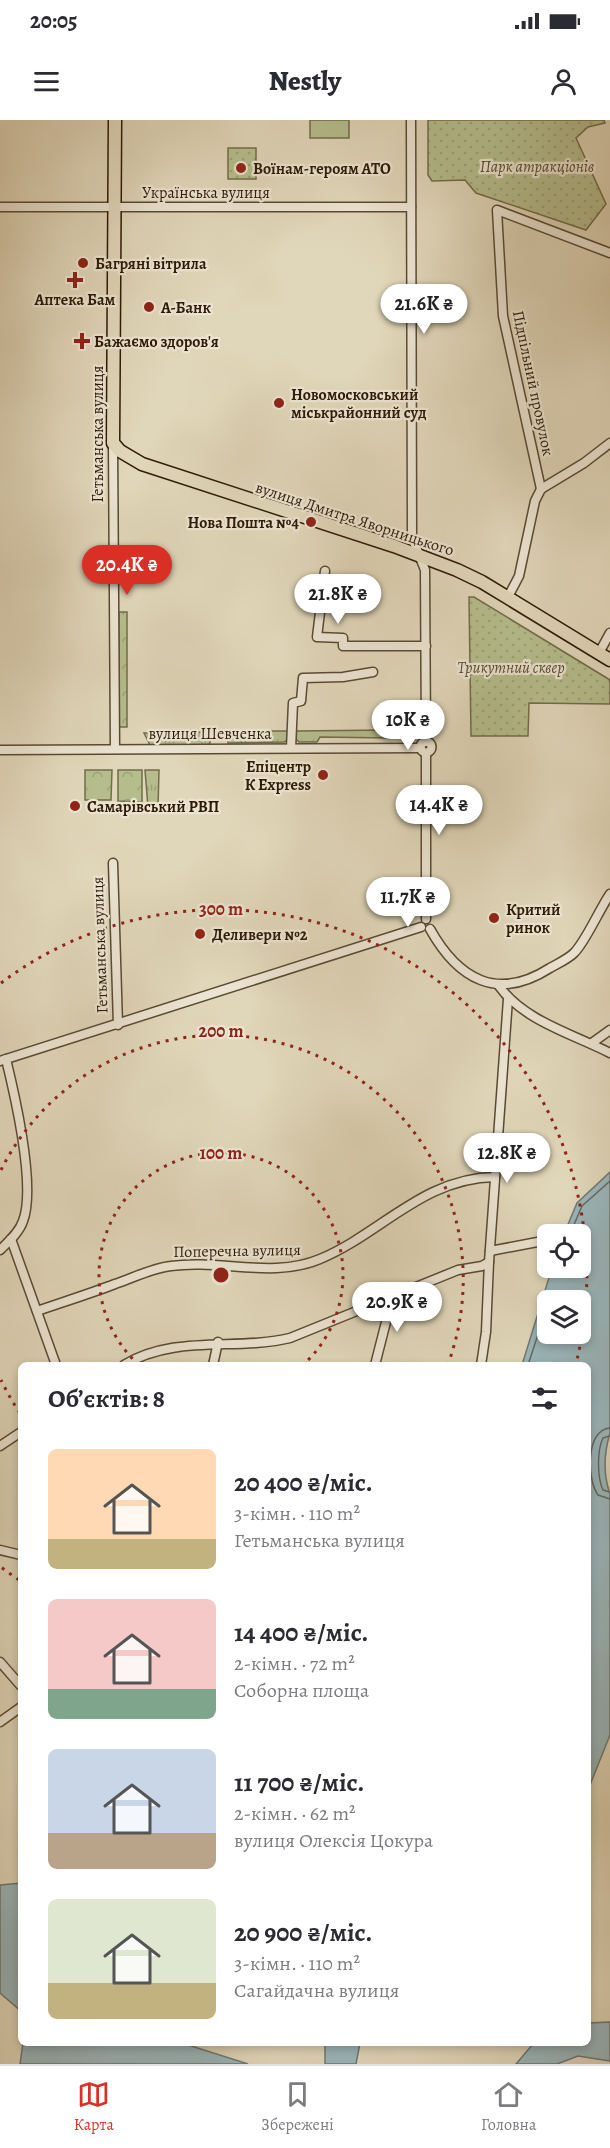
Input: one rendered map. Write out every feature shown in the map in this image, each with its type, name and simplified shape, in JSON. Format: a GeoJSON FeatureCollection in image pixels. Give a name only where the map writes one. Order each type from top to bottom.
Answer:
{"type":"FeatureCollection","features":[{"type":"Feature","properties":{"kind":"highway","name":"Гетьманська вулиця"},"geometry":{"type":"LineString","coordinates":[[113,443],[115,120]]}},
{"type":"Feature","properties":{"kind":"highway","name":"вулиця Дмитра Яворницького"},"geometry":{"type":"LineString","coordinates":[[113,443],[120,451],[142,464],[417,554],[457,570],[508,597],[610,660]]}},
{"type":"Feature","properties":{"kind":"street"},"geometry":{"type":"LineString","coordinates":[[411,120],[412,537],[425,570],[426,925],[443,952],[473,978],[498,986],[535,978],[574,953],[610,894]]}},
{"type":"Feature","properties":{"kind":"street","name":"Українська вулиця"},"geometry":{"type":"LineString","coordinates":[[0,207],[411,207]]}},
{"type":"Feature","properties":{"kind":"street","name":"Підпільний провулок"},"geometry":{"type":"LineString","coordinates":[[541,489],[503,316],[497,210],[610,253]]}},
{"type":"Feature","properties":{"kind":"street"},"geometry":{"type":"LineString","coordinates":[[508,597],[519,576],[535,501],[541,489],[584,463],[610,442]]}},
{"type":"Feature","properties":{"kind":"street","name":"Гетьманська вулиця"},"geometry":{"type":"LineString","coordinates":[[113,443],[115,748]]}},
{"type":"Feature","properties":{"kind":"street"},"geometry":{"type":"LineString","coordinates":[[326,571],[316,637],[343,638],[343,646],[426,646]]}},
{"type":"Feature","properties":{"kind":"street"},"geometry":{"type":"LineString","coordinates":[[599,653],[610,633]]}},
{"type":"Feature","properties":{"kind":"street"},"geometry":{"type":"LineString","coordinates":[[291,748],[293,703],[301,700],[303,678],[343,677],[373,672]]}},
{"type":"Feature","properties":{"kind":"street","name":"вулиця Шевченка"},"geometry":{"type":"LineString","coordinates":[[0,750],[424,748]]}},
{"type":"Feature","properties":{"kind":"street","name":"Гетьманська вулиця"},"geometry":{"type":"LineString","coordinates":[[113,863],[118,1025]]}},
{"type":"Feature","properties":{"kind":"street"},"geometry":{"type":"LineString","coordinates":[[0,1250],[24,1220],[26,1189],[19,1111],[3,1060],[426,925]]}},
{"type":"Feature","properties":{"kind":"street"},"geometry":{"type":"LineString","coordinates":[[498,986],[508,999],[528,1014],[610,1053]]}},
{"type":"Feature","properties":{"kind":"street"},"geometry":{"type":"LineString","coordinates":[[481,1362],[486,1332],[508,999]]}},
{"type":"Feature","properties":{"kind":"street"},"geometry":{"type":"LineString","coordinates":[[592,1043],[610,1030]]}},
{"type":"Feature","properties":{"kind":"street","name":"Поперечна вулиця"},"geometry":{"type":"LineString","coordinates":[[37,1311],[170,1266],[274,1268],[305,1265],[356,1241],[391,1214],[448,1184],[476,1177],[495,1177]]}},
{"type":"Feature","properties":{"kind":"street"},"geometry":{"type":"LineString","coordinates":[[11,1239],[55,1362]]}},
{"type":"Feature","properties":{"kind":"street"},"geometry":{"type":"LineString","coordinates":[[490,1251],[537,1242]]}},
{"type":"Feature","properties":{"kind":"street"},"geometry":{"type":"LineString","coordinates":[[130,1362],[152,1352],[218,1342],[265,1344],[290,1338],[458,1270],[482,1266],[489,1262]]}},
{"type":"Feature","properties":{"kind":"street"},"geometry":{"type":"LineString","coordinates":[[376,1362],[387,1318],[386,1300]]}},
{"type":"Feature","properties":{"kind":"street"},"geometry":{"type":"LineString","coordinates":[[214,1362],[218,1342]]}},
{"type":"Feature","properties":{"kind":"street"},"geometry":{"type":"LineString","coordinates":[[0,1446],[18,1434]]}},
{"type":"Feature","properties":{"kind":"street"},"geometry":{"type":"LineString","coordinates":[[0,1550],[18,1554]]}},
{"type":"Feature","properties":{"kind":"street"},"geometry":{"type":"LineString","coordinates":[[0,1662],[18,1683]]}},
{"type":"Feature","properties":{"kind":"street"},"geometry":{"type":"LineString","coordinates":[[0,1722],[18,1709]]}},
{"type":"Feature","properties":{"kind":"green space"},"geometry":{"type":"Polygon","coordinates":[[[310,120],[349,120],[349,138],[310,138],[310,120]]]}},
{"type":"Feature","properties":{"kind":"green space","name":"Парк атракціонів"},"geometry":{"type":"Polygon","coordinates":[[[428,120],[604,120],[605,123],[588,127],[576,138],[606,204],[586,230],[476,193],[465,180],[432,181],[428,175],[428,120]]]}},
{"type":"Feature","properties":{"kind":"green space"},"geometry":{"type":"Polygon","coordinates":[[[228,148],[256,148],[256,179],[228,179],[228,148]]]}},
{"type":"Feature","properties":{"kind":"green space","name":"Трикутний сквер"},"geometry":{"type":"Polygon","coordinates":[[[469,597],[474,597],[610,680],[610,704],[529,703],[528,736],[471,736],[469,597]]]}},
{"type":"Feature","properties":{"kind":"green space"},"geometry":{"type":"Polygon","coordinates":[[[119,612],[127,612],[127,727],[119,727],[119,612]]]}},
{"type":"Feature","properties":{"kind":"green space"},"geometry":{"type":"Polygon","coordinates":[[[389,730],[390,738],[320,737],[317,742],[299,742],[294,737],[295,731],[389,730]]]}},
{"type":"Feature","properties":{"kind":"green space"},"geometry":{"type":"Polygon","coordinates":[[[228,731],[287,731],[288,740],[228,743],[228,731]]]}},
{"type":"Feature","properties":{"kind":"green space"},"geometry":{"type":"Polygon","coordinates":[[[214,732],[209,745],[150,745],[144,733],[214,732]]]}},
{"type":"Feature","properties":{"kind":"green space"},"geometry":{"type":"Polygon","coordinates":[[[85,770],[112,770],[111,800],[85,800],[85,770]]]}},
{"type":"Feature","properties":{"kind":"green space"},"geometry":{"type":"Polygon","coordinates":[[[118,770],[142,770],[142,802],[118,801],[118,770]]]}},
{"type":"Feature","properties":{"kind":"green space"},"geometry":{"type":"Polygon","coordinates":[[[145,770],[159,770],[158,807],[148,807],[145,770]]]}},
{"type":"Feature","properties":{"kind":"water"},"geometry":{"type":"Polygon","coordinates":[[[610,1172],[610,1433],[605,1464],[610,1494],[610,1735],[591,1782],[591,1362],[523,1362],[537,1316],[537,1344],[591,1344],[591,1290],[545,1290],[549,1278],[591,1278],[591,1224],[568,1224],[577,1203],[610,1172]]]}},
{"type":"Feature","properties":{"kind":"water"},"geometry":{"type":"Polygon","coordinates":[[[18,1883],[18,2008],[0,1993],[0,1885],[18,1883]]]}},
{"type":"Feature","properties":{"kind":"water"},"geometry":{"type":"Polygon","coordinates":[[[610,2022],[610,2061],[578,2056],[557,2064],[516,2064],[531,2046],[591,2046],[591,2023],[610,2022]]]}},
{"type":"Feature","properties":{"kind":"water"},"geometry":{"type":"Polygon","coordinates":[[[23,2046],[191,2046],[248,2064],[20,2064],[23,2046]]]}},
{"type":"Feature","properties":{"kind":"water"},"geometry":{"type":"Polygon","coordinates":[[[325,2046],[359,2046],[356,2064],[325,2064],[325,2046]]]}},
{"type":"Feature","properties":{"kind":"place","name":"Воїнам-героям АТО"},"geometry":{"type":"Point","coordinates":[241,168]}},
{"type":"Feature","properties":{"kind":"place","name":"Багряні вітрила"},"geometry":{"type":"Point","coordinates":[83,263]}},
{"type":"Feature","properties":{"kind":"place","name":"Аптека Бам"},"geometry":{"type":"Point","coordinates":[75,280]}},
{"type":"Feature","properties":{"kind":"place","name":"А-Банк"},"geometry":{"type":"Point","coordinates":[149,307]}},
{"type":"Feature","properties":{"kind":"place","name":"Бажаємо здоров'я"},"geometry":{"type":"Point","coordinates":[82,341]}},
{"type":"Feature","properties":{"kind":"place","name":"Новомосковський міськрайонний суд"},"geometry":{"type":"Point","coordinates":[279,403]}},
{"type":"Feature","properties":{"kind":"place","name":"Нова Пошта №4"},"geometry":{"type":"Point","coordinates":[311,522]}},
{"type":"Feature","properties":{"kind":"place","name":"Епіцентр К Express"},"geometry":{"type":"Point","coordinates":[323,775]}},
{"type":"Feature","properties":{"kind":"place","name":"Самарівський РВП"},"geometry":{"type":"Point","coordinates":[75,806]}},
{"type":"Feature","properties":{"kind":"place","name":"Критий ринок"},"geometry":{"type":"Point","coordinates":[494,918]}},
{"type":"Feature","properties":{"kind":"place","name":"Деливери №2"},"geometry":{"type":"Point","coordinates":[200,934]}}]}
